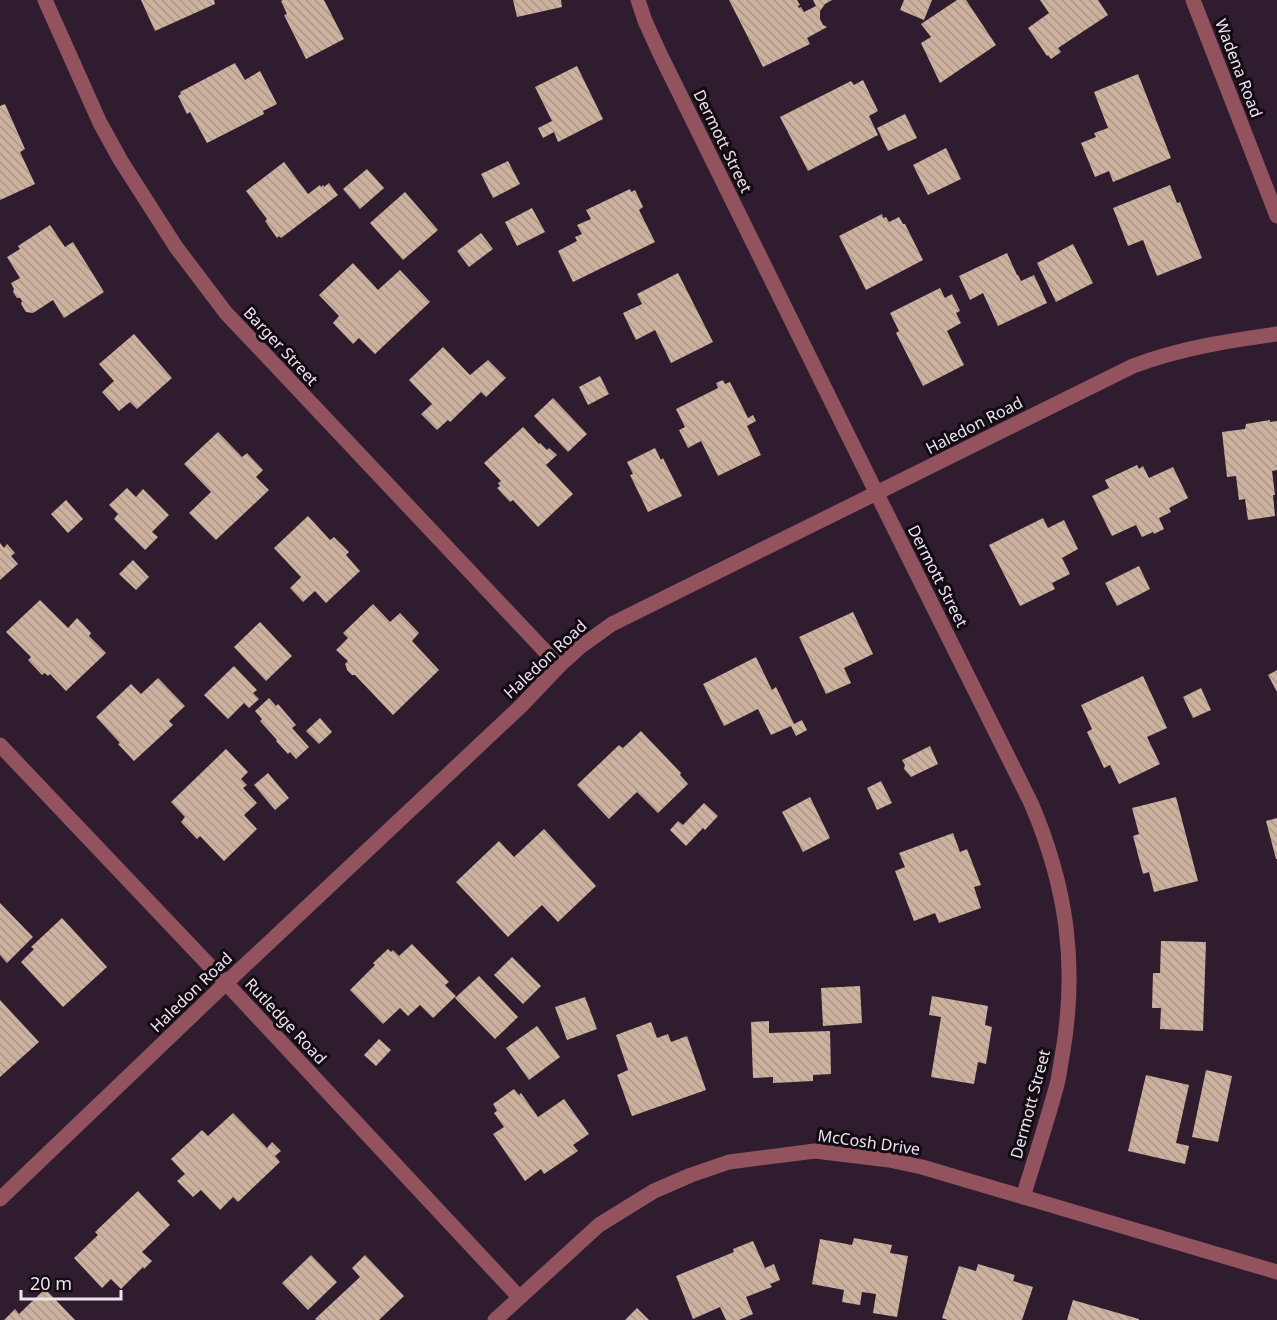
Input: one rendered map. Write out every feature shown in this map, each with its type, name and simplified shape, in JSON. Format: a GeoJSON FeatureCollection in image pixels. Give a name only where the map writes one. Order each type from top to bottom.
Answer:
{"type":"FeatureCollection","features":[{"type":"Feature","properties":{"kind":"street","name":"Barger Street"},"geometry":{"type":"LineString","coordinates":[[45,0],[100,123],[121,161],[176,247],[226,313],[559,666]]}},
{"type":"Feature","properties":{"kind":"street","name":"Dermott Street"},"geometry":{"type":"LineString","coordinates":[[638,0],[660,54],[1042,829],[1060,891],[1068,943],[1070,978],[1066,1031],[1056,1087],[1023,1197]]}},
{"type":"Feature","properties":{"kind":"street","name":"Wadena Road"},"geometry":{"type":"LineString","coordinates":[[1193,0],[1277,216]]}},
{"type":"Feature","properties":{"kind":"street","name":"Haledon Road"},"geometry":{"type":"LineString","coordinates":[[0,1199],[521,706],[559,666],[580,647],[612,624],[1133,366],[1154,358],[1216,342],[1277,334]]}},
{"type":"Feature","properties":{"kind":"street","name":"Rutledge Road"},"geometry":{"type":"LineString","coordinates":[[0,746],[226,983],[519,1297]]}},
{"type":"Feature","properties":{"kind":"street","name":"McCosh Drive"},"geometry":{"type":"LineString","coordinates":[[495,1320],[599,1225],[654,1191],[729,1162],[815,1151],[889,1160],[922,1167],[1277,1272]]}},
{"type":"Feature","properties":{"kind":"building"},"geometry":{"type":"Polygon","coordinates":[[[141,0],[214,0],[215,4],[155,31],[141,0]]]}},
{"type":"Feature","properties":{"kind":"building"},"geometry":{"type":"Polygon","coordinates":[[[324,0],[344,39],[306,59],[284,15],[287,14],[281,1],[324,0]]]}},
{"type":"Feature","properties":{"kind":"building"},"geometry":{"type":"Polygon","coordinates":[[[513,0],[561,0],[562,7],[517,17],[513,0]]]}},
{"type":"Feature","properties":{"kind":"building"},"geometry":{"type":"Polygon","coordinates":[[[729,0],[797,0],[799,8],[801,7],[804,12],[816,6],[813,0],[832,0],[820,11],[820,19],[827,27],[807,38],[810,44],[763,67],[729,0]]]}},
{"type":"Feature","properties":{"kind":"building"},"geometry":{"type":"Polygon","coordinates":[[[904,0],[932,0],[924,20],[900,10],[904,0]]]}},
{"type":"Feature","properties":{"kind":"building"},"geometry":{"type":"Polygon","coordinates":[[[957,0],[966,0],[996,45],[940,83],[921,43],[931,37],[921,24],[957,0]]]}},
{"type":"Feature","properties":{"kind":"building"},"geometry":{"type":"Polygon","coordinates":[[[1040,0],[1098,0],[1108,15],[1058,48],[1061,52],[1051,59],[1028,28],[1049,13],[1040,0]]]}},
{"type":"Feature","properties":{"kind":"building"},"geometry":{"type":"Polygon","coordinates":[[[235,63],[245,80],[260,71],[277,104],[263,111],[264,114],[207,143],[190,112],[187,114],[178,96],[180,92],[235,63]]]}},
{"type":"Feature","properties":{"kind":"building"},"geometry":{"type":"Polygon","coordinates":[[[577,66],[603,119],[558,142],[554,132],[543,138],[538,128],[552,121],[535,87],[577,66]]]}},
{"type":"Feature","properties":{"kind":"building"},"geometry":{"type":"Polygon","coordinates":[[[1138,74],[1171,158],[1113,182],[1109,171],[1095,177],[1081,143],[1096,137],[1094,133],[1108,128],[1094,92],[1138,74]]]}},
{"type":"Feature","properties":{"kind":"building"},"geometry":{"type":"Polygon","coordinates":[[[863,80],[878,111],[869,116],[878,135],[808,171],[780,117],[851,81],[854,85],[863,80]]]}},
{"type":"Feature","properties":{"kind":"building"},"geometry":{"type":"Polygon","coordinates":[[[5,104],[25,149],[20,152],[35,184],[0,200],[0,106],[5,104]]]}},
{"type":"Feature","properties":{"kind":"building"},"geometry":{"type":"Polygon","coordinates":[[[905,114],[917,138],[888,151],[877,128],[905,114]]]}},
{"type":"Feature","properties":{"kind":"building"},"geometry":{"type":"Polygon","coordinates":[[[946,148],[961,179],[928,195],[913,165],[946,148]]]}},
{"type":"Feature","properties":{"kind":"building"},"geometry":{"type":"Polygon","coordinates":[[[508,161],[520,184],[493,198],[481,174],[508,161]]]}},
{"type":"Feature","properties":{"kind":"building"},"geometry":{"type":"Polygon","coordinates":[[[284,162],[308,194],[320,185],[324,187],[329,183],[338,195],[281,238],[279,236],[277,238],[265,221],[267,219],[246,191],[284,162]]]}},
{"type":"Feature","properties":{"kind":"building"},"geometry":{"type":"Polygon","coordinates":[[[367,169],[384,188],[360,209],[343,189],[367,169]]]}},
{"type":"Feature","properties":{"kind":"building"},"geometry":{"type":"Polygon","coordinates":[[[1170,185],[1177,203],[1180,202],[1202,258],[1157,276],[1143,240],[1128,246],[1113,208],[1170,185]]]}},
{"type":"Feature","properties":{"kind":"building"},"geometry":{"type":"Polygon","coordinates":[[[630,189],[631,192],[635,190],[643,207],[639,210],[655,242],[573,282],[558,251],[577,241],[575,237],[582,234],[577,225],[591,219],[586,210],[630,189]]]}},
{"type":"Feature","properties":{"kind":"building"},"geometry":{"type":"Polygon","coordinates":[[[405,192],[438,230],[403,260],[370,223],[405,192]]]}},
{"type":"Feature","properties":{"kind":"building"},"geometry":{"type":"Polygon","coordinates":[[[532,208],[545,232],[517,246],[505,222],[532,208]]]}},
{"type":"Feature","properties":{"kind":"building"},"geometry":{"type":"Polygon","coordinates":[[[882,214],[883,218],[886,217],[889,222],[899,217],[905,224],[923,260],[866,290],[839,236],[882,214]]]}},
{"type":"Feature","properties":{"kind":"building"},"geometry":{"type":"Polygon","coordinates":[[[50,225],[65,247],[73,242],[104,292],[64,318],[53,300],[33,313],[26,312],[21,304],[22,301],[13,292],[11,283],[20,278],[7,257],[20,249],[18,246],[50,225]]]}},
{"type":"Feature","properties":{"kind":"building"},"geometry":{"type":"Polygon","coordinates":[[[481,233],[493,249],[469,267],[457,251],[481,233]]]}},
{"type":"Feature","properties":{"kind":"building"},"geometry":{"type":"Polygon","coordinates":[[[1073,244],[1093,283],[1056,302],[1037,263],[1073,244]]]}},
{"type":"Feature","properties":{"kind":"building"},"geometry":{"type":"Polygon","coordinates":[[[1007,253],[1021,281],[1034,275],[1047,303],[998,326],[983,293],[970,300],[959,276],[1007,253]]]}},
{"type":"Feature","properties":{"kind":"building"},"geometry":{"type":"Polygon","coordinates":[[[353,263],[378,290],[400,270],[430,302],[375,354],[359,338],[353,344],[333,323],[339,316],[319,295],[353,263]]]}},
{"type":"Feature","properties":{"kind":"building"},"geometry":{"type":"Polygon","coordinates":[[[678,273],[713,342],[671,363],[655,330],[636,340],[623,313],[642,304],[637,294],[678,273]]]}},
{"type":"Feature","properties":{"kind":"building"},"geometry":{"type":"Polygon","coordinates":[[[940,288],[945,298],[952,294],[960,311],[956,313],[961,323],[947,331],[964,365],[923,386],[896,333],[899,331],[890,313],[940,288]]]}},
{"type":"Feature","properties":{"kind":"building"},"geometry":{"type":"Polygon","coordinates":[[[134,334],[172,378],[137,409],[130,402],[119,411],[102,392],[114,381],[99,364],[134,334]]]}},
{"type":"Feature","properties":{"kind":"building"},"geometry":{"type":"Polygon","coordinates":[[[443,347],[470,375],[488,360],[506,378],[486,397],[481,392],[450,422],[448,420],[437,430],[421,414],[432,404],[409,380],[443,347]]]}},
{"type":"Feature","properties":{"kind":"building"},"geometry":{"type":"Polygon","coordinates":[[[600,376],[609,394],[588,405],[579,387],[600,376]]]}},
{"type":"Feature","properties":{"kind":"building"},"geometry":{"type":"Polygon","coordinates":[[[723,380],[725,384],[730,382],[748,418],[753,415],[756,421],[747,426],[761,455],[718,476],[701,441],[688,448],[679,430],[685,427],[676,409],[718,388],[716,383],[723,380]]]}},
{"type":"Feature","properties":{"kind":"building"},"geometry":{"type":"Polygon","coordinates":[[[553,398],[587,434],[568,452],[534,416],[553,398]]]}},
{"type":"Feature","properties":{"kind":"building"},"geometry":{"type":"Polygon","coordinates":[[[1270,420],[1270,422],[1277,421],[1277,470],[1272,471],[1275,516],[1248,520],[1245,499],[1239,500],[1236,476],[1227,477],[1222,432],[1245,429],[1246,424],[1270,420]]]}},
{"type":"Feature","properties":{"kind":"building"},"geometry":{"type":"Polygon","coordinates":[[[523,427],[539,444],[547,450],[549,448],[557,455],[546,465],[573,494],[538,527],[513,500],[510,502],[497,488],[501,481],[484,463],[523,427]]]}},
{"type":"Feature","properties":{"kind":"building"},"geometry":{"type":"Polygon","coordinates":[[[218,432],[242,457],[247,453],[263,470],[256,477],[269,490],[216,540],[189,513],[211,492],[184,464],[218,432]]]}},
{"type":"Feature","properties":{"kind":"building"},"geometry":{"type":"Polygon","coordinates":[[[655,448],[661,460],[663,458],[682,496],[648,512],[630,475],[633,474],[627,462],[655,448]]]}},
{"type":"Feature","properties":{"kind":"building"},"geometry":{"type":"Polygon","coordinates":[[[1137,465],[1139,469],[1143,466],[1149,478],[1173,467],[1188,498],[1169,508],[1171,512],[1159,518],[1164,529],[1154,534],[1153,532],[1142,537],[1136,525],[1112,536],[1092,496],[1109,488],[1105,480],[1137,465]]]}},
{"type":"Feature","properties":{"kind":"building"},"geometry":{"type":"Polygon","coordinates":[[[127,488],[136,497],[143,489],[169,515],[152,532],[158,537],[145,550],[114,519],[118,514],[109,505],[127,488]]]}},
{"type":"Feature","properties":{"kind":"building"},"geometry":{"type":"Polygon","coordinates":[[[66,500],[83,519],[68,533],[51,514],[66,500]]]}},
{"type":"Feature","properties":{"kind":"building"},"geometry":{"type":"Polygon","coordinates":[[[308,516],[330,540],[334,537],[349,552],[346,555],[360,571],[326,603],[315,591],[303,602],[290,588],[301,577],[274,548],[308,516]]]}},
{"type":"Feature","properties":{"kind":"building"},"geometry":{"type":"Polygon","coordinates":[[[1043,518],[1048,528],[1064,520],[1078,549],[1062,558],[1070,574],[1052,583],[1055,589],[1020,606],[989,545],[1043,518]]]}},
{"type":"Feature","properties":{"kind":"building"},"geometry":{"type":"Polygon","coordinates":[[[0,543],[4,548],[7,544],[15,553],[11,556],[18,564],[0,580],[0,543]]]}},
{"type":"Feature","properties":{"kind":"building"},"geometry":{"type":"Polygon","coordinates":[[[133,560],[149,577],[136,590],[119,574],[133,560]]]}},
{"type":"Feature","properties":{"kind":"building"},"geometry":{"type":"Polygon","coordinates":[[[1139,566],[1150,589],[1117,606],[1105,583],[1139,566]]]}},
{"type":"Feature","properties":{"kind":"building"},"geometry":{"type":"Polygon","coordinates":[[[40,600],[68,628],[77,618],[91,633],[89,636],[106,653],[66,691],[50,674],[42,675],[28,660],[31,657],[6,632],[40,600]]]}},
{"type":"Feature","properties":{"kind":"building"},"geometry":{"type":"Polygon","coordinates":[[[373,604],[390,622],[400,613],[419,633],[412,641],[439,670],[393,715],[355,675],[347,670],[345,664],[348,661],[336,650],[348,638],[343,633],[373,604]]]}},
{"type":"Feature","properties":{"kind":"building"},"geometry":{"type":"Polygon","coordinates":[[[853,612],[873,654],[844,668],[851,683],[826,694],[799,637],[853,612]]]}},
{"type":"Feature","properties":{"kind":"building"},"geometry":{"type":"Polygon","coordinates":[[[260,622],[292,656],[266,681],[234,647],[260,622]]]}},
{"type":"Feature","properties":{"kind":"building"},"geometry":{"type":"Polygon","coordinates":[[[756,657],[772,690],[776,687],[794,724],[802,720],[807,730],[796,736],[791,726],[771,735],[758,709],[724,726],[703,684],[756,657]]]}},
{"type":"Feature","properties":{"kind":"building"},"geometry":{"type":"Polygon","coordinates":[[[234,666],[257,690],[253,693],[259,699],[249,708],[244,703],[228,719],[204,695],[234,666]]]}},
{"type":"Feature","properties":{"kind":"building"},"geometry":{"type":"Polygon","coordinates":[[[1277,670],[1277,692],[1268,675],[1277,670]]]}},
{"type":"Feature","properties":{"kind":"building"},"geometry":{"type":"Polygon","coordinates":[[[1143,676],[1167,728],[1147,737],[1160,764],[1119,784],[1110,765],[1104,768],[1087,732],[1092,729],[1081,705],[1143,676]]]}},
{"type":"Feature","properties":{"kind":"building"},"geometry":{"type":"Polygon","coordinates":[[[158,678],[185,706],[169,721],[173,725],[134,761],[96,717],[131,684],[141,694],[158,678]]]}},
{"type":"Feature","properties":{"kind":"building"},"geometry":{"type":"Polygon","coordinates":[[[1201,688],[1211,710],[1193,718],[1183,697],[1201,688]]]}},
{"type":"Feature","properties":{"kind":"building"},"geometry":{"type":"Polygon","coordinates":[[[269,698],[276,706],[278,704],[296,725],[292,728],[309,747],[296,759],[276,741],[255,711],[269,698]]]}},
{"type":"Feature","properties":{"kind":"building"},"geometry":{"type":"Polygon","coordinates":[[[320,718],[332,732],[319,744],[306,731],[320,718]]]}},
{"type":"Feature","properties":{"kind":"building"},"geometry":{"type":"Polygon","coordinates":[[[641,731],[681,773],[680,775],[688,784],[658,813],[637,792],[609,819],[577,785],[619,745],[623,748],[641,731]]]}},
{"type":"Feature","properties":{"kind":"building"},"geometry":{"type":"Polygon","coordinates":[[[930,746],[938,764],[911,777],[904,769],[905,765],[902,760],[930,746]]]}},
{"type":"Feature","properties":{"kind":"building"},"geometry":{"type":"Polygon","coordinates":[[[226,749],[248,772],[241,779],[247,785],[243,788],[257,803],[244,815],[257,829],[224,861],[200,836],[197,839],[181,822],[185,817],[171,802],[226,749]]]}},
{"type":"Feature","properties":{"kind":"building"},"geometry":{"type":"Polygon","coordinates":[[[268,773],[289,798],[275,810],[254,785],[268,773]]]}},
{"type":"Feature","properties":{"kind":"building"},"geometry":{"type":"Polygon","coordinates":[[[881,781],[892,803],[877,810],[867,788],[881,781]]]}},
{"type":"Feature","properties":{"kind":"building"},"geometry":{"type":"Polygon","coordinates":[[[810,797],[830,838],[803,852],[782,812],[810,797]]]}},
{"type":"Feature","properties":{"kind":"building"},"geometry":{"type":"Polygon","coordinates":[[[1176,797],[1198,881],[1154,892],[1149,872],[1143,874],[1133,836],[1139,834],[1132,808],[1176,797]]]}},
{"type":"Feature","properties":{"kind":"building"},"geometry":{"type":"Polygon","coordinates":[[[704,803],[718,816],[686,846],[670,830],[678,821],[683,825],[704,803]]]}},
{"type":"Feature","properties":{"kind":"building"},"geometry":{"type":"Polygon","coordinates":[[[1277,818],[1277,859],[1276,859],[1266,821],[1277,818]]]}},
{"type":"Feature","properties":{"kind":"building"},"geometry":{"type":"Polygon","coordinates":[[[544,829],[596,886],[558,922],[542,905],[508,937],[456,882],[499,841],[514,857],[544,829]]]}},
{"type":"Feature","properties":{"kind":"building"},"geometry":{"type":"Polygon","coordinates":[[[953,833],[960,852],[967,849],[981,885],[974,887],[981,908],[939,923],[935,913],[914,921],[895,871],[905,867],[899,853],[953,833]]]}},
{"type":"Feature","properties":{"kind":"building"},"geometry":{"type":"Polygon","coordinates":[[[0,903],[33,937],[7,963],[0,955],[0,903]]]}},
{"type":"Feature","properties":{"kind":"building"},"geometry":{"type":"Polygon","coordinates":[[[62,918],[107,967],[63,1007],[21,962],[34,949],[31,947],[62,918]]]}},
{"type":"Feature","properties":{"kind":"building"},"geometry":{"type":"Polygon","coordinates":[[[1161,941],[1206,942],[1203,1031],[1160,1029],[1161,1008],[1152,1008],[1153,973],[1160,973],[1161,941]]]}},
{"type":"Feature","properties":{"kind":"building"},"geometry":{"type":"Polygon","coordinates":[[[412,944],[449,982],[445,985],[456,996],[433,1018],[420,1005],[408,1016],[400,1008],[383,1024],[350,990],[388,949],[391,952],[393,950],[399,956],[412,944]]]}},
{"type":"Feature","properties":{"kind":"building"},"geometry":{"type":"Polygon","coordinates":[[[512,957],[541,986],[523,1004],[494,975],[512,957]]]}},
{"type":"Feature","properties":{"kind":"building"},"geometry":{"type":"Polygon","coordinates":[[[479,976],[518,1017],[495,1039],[455,998],[479,976]]]}},
{"type":"Feature","properties":{"kind":"building"},"geometry":{"type":"Polygon","coordinates":[[[860,986],[862,1023],[823,1026],[821,988],[860,986]]]}},
{"type":"Feature","properties":{"kind":"building"},"geometry":{"type":"Polygon","coordinates":[[[932,996],[988,1006],[985,1025],[992,1027],[986,1064],[978,1062],[974,1084],[931,1077],[941,1017],[929,1015],[932,996]]]}},
{"type":"Feature","properties":{"kind":"building"},"geometry":{"type":"Polygon","coordinates":[[[585,997],[597,1029],[567,1040],[555,1007],[585,997]]]}},
{"type":"Feature","properties":{"kind":"building"},"geometry":{"type":"Polygon","coordinates":[[[0,1000],[39,1042],[0,1077],[0,1000]]]}},
{"type":"Feature","properties":{"kind":"building"},"geometry":{"type":"Polygon","coordinates":[[[769,1021],[769,1033],[830,1031],[831,1074],[813,1075],[813,1081],[773,1083],[773,1077],[753,1078],[751,1022],[769,1021]]]}},
{"type":"Feature","properties":{"kind":"building"},"geometry":{"type":"Polygon","coordinates":[[[651,1022],[657,1038],[668,1034],[671,1042],[687,1036],[706,1090],[632,1116],[617,1075],[628,1070],[616,1035],[651,1022]]]}},
{"type":"Feature","properties":{"kind":"building"},"geometry":{"type":"Polygon","coordinates":[[[537,1026],[560,1057],[529,1080],[506,1048],[537,1026]]]}},
{"type":"Feature","properties":{"kind":"building"},"geometry":{"type":"Polygon","coordinates":[[[379,1039],[391,1050],[376,1066],[364,1055],[379,1039]]]}},
{"type":"Feature","properties":{"kind":"building"},"geometry":{"type":"Polygon","coordinates":[[[1206,1070],[1232,1076],[1218,1142],[1192,1137],[1206,1070]]]}},
{"type":"Feature","properties":{"kind":"building"},"geometry":{"type":"Polygon","coordinates":[[[1146,1075],[1189,1085],[1176,1143],[1189,1146],[1185,1164],[1128,1151],[1146,1075]]]}},
{"type":"Feature","properties":{"kind":"building"},"geometry":{"type":"Polygon","coordinates":[[[514,1089],[519,1095],[521,1093],[538,1117],[564,1099],[589,1134],[573,1145],[578,1151],[544,1174],[541,1169],[525,1181],[493,1134],[504,1127],[494,1113],[497,1111],[493,1104],[514,1089]]]}},
{"type":"Feature","properties":{"kind":"building"},"geometry":{"type":"Polygon","coordinates":[[[233,1113],[267,1148],[272,1142],[281,1151],[275,1156],[280,1162],[238,1202],[233,1197],[220,1210],[201,1190],[193,1197],[177,1181],[185,1174],[171,1159],[202,1130],[208,1136],[233,1113]]]}},
{"type":"Feature","properties":{"kind":"building"},"geometry":{"type":"Polygon","coordinates":[[[138,1191],[170,1225],[142,1252],[152,1261],[144,1269],[143,1267],[121,1289],[111,1279],[102,1288],[74,1258],[98,1235],[95,1232],[138,1191]]]}},
{"type":"Feature","properties":{"kind":"building"},"geometry":{"type":"Polygon","coordinates":[[[854,1238],[892,1245],[890,1253],[908,1256],[897,1317],[873,1313],[876,1294],[862,1292],[860,1305],[842,1302],[844,1290],[812,1284],[820,1239],[852,1245],[854,1238]]]}},
{"type":"Feature","properties":{"kind":"building"},"geometry":{"type":"Polygon","coordinates":[[[753,1241],[765,1268],[774,1264],[780,1280],[770,1284],[772,1287],[746,1297],[753,1314],[739,1320],[726,1320],[720,1307],[693,1319],[676,1276],[734,1252],[733,1249],[753,1241]]]}},
{"type":"Feature","properties":{"kind":"building"},"geometry":{"type":"Polygon","coordinates":[[[311,1255],[337,1282],[308,1310],[282,1283],[311,1255]]]}},
{"type":"Feature","properties":{"kind":"building"},"geometry":{"type":"Polygon","coordinates":[[[365,1255],[404,1296],[379,1320],[315,1319],[360,1277],[352,1268],[365,1255]]]}},
{"type":"Feature","properties":{"kind":"building"},"geometry":{"type":"Polygon","coordinates":[[[978,1264],[1015,1275],[1013,1281],[1033,1287],[1022,1320],[948,1320],[942,1318],[959,1266],[976,1271],[978,1264]]]}},
{"type":"Feature","properties":{"kind":"building"},"geometry":{"type":"Polygon","coordinates":[[[45,1289],[75,1320],[4,1320],[15,1309],[19,1314],[45,1289]]]}},
{"type":"Feature","properties":{"kind":"building"},"geometry":{"type":"Polygon","coordinates":[[[1073,1300],[1139,1319],[1139,1320],[1067,1320],[1073,1300]]]}},
{"type":"Feature","properties":{"kind":"building"},"geometry":{"type":"Polygon","coordinates":[[[637,1308],[649,1320],[625,1320],[637,1308]]]}}]}
